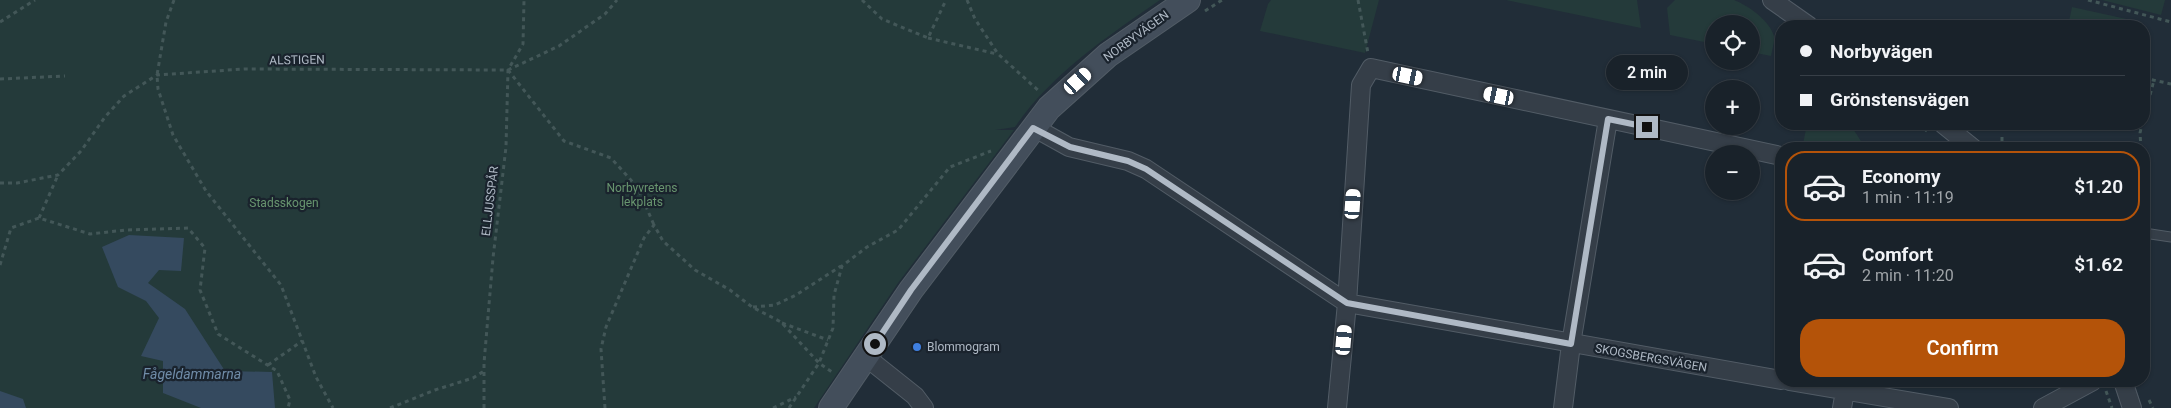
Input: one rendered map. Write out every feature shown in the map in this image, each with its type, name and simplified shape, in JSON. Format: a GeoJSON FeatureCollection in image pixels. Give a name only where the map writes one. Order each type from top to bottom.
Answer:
{"type":"FeatureCollection","features":[{"type":"Feature","properties":{"kind":"street"},"geometry":{"type":"LineString","coordinates":[[1772,0],[1800,20]]}},
{"type":"Feature","properties":{"kind":"street","name":"NORBYVÄGEN"},"geometry":{"type":"LineString","coordinates":[[830,408],[911,290],[1049,108],[1108,55],[1195,7]]}},
{"type":"Feature","properties":{"kind":"street"},"geometry":{"type":"LineString","coordinates":[[1337,408],[1347,303],[1361,84],[1371,68],[1775,155]]}},
{"type":"Feature","properties":{"kind":"street"},"geometry":{"type":"LineString","coordinates":[[1563,408],[1571,344],[1608,119]]}},
{"type":"Feature","properties":{"kind":"street","name":"SKOGSBERGSVÄGEN"},"geometry":{"type":"LineString","coordinates":[[1033,128],[1070,147],[1128,161],[1146,169],[1347,303],[1775,379]]}},
{"type":"Feature","properties":{"kind":"street"},"geometry":{"type":"LineString","coordinates":[[1950,130],[1965,142]]}},
{"type":"Feature","properties":{"kind":"street"},"geometry":{"type":"LineString","coordinates":[[866,357],[915,396],[924,408]]}},
{"type":"Feature","properties":{"kind":"street"},"geometry":{"type":"LineString","coordinates":[[1823,387],[1949,408]]}},
{"type":"Feature","properties":{"kind":"street"},"geometry":{"type":"LineString","coordinates":[[2043,408],[2096,387]]}},
{"type":"Feature","properties":{"kind":"street"},"geometry":{"type":"LineString","coordinates":[[2125,387],[2132,408]]}},
{"type":"Feature","properties":{"kind":"street"},"geometry":{"type":"LineString","coordinates":[[1842,408],[1845,391]]}},
{"type":"Feature","properties":{"kind":"lane"},"geometry":{"type":"LineString","coordinates":[[2150,235],[2171,237]]}},
{"type":"Feature","properties":{"kind":"path"},"geometry":{"type":"LineString","coordinates":[[0,22],[35,0]]}},
{"type":"Feature","properties":{"kind":"path"},"geometry":{"type":"LineString","coordinates":[[174,0],[166,22],[157,75],[158,89],[173,135],[184,157],[206,191],[281,285],[316,377],[333,408]]}},
{"type":"Feature","properties":{"kind":"path","name":"ELLJUSSPÅR"},"geometry":{"type":"LineString","coordinates":[[484,408],[484,371],[493,258],[506,147],[508,70],[523,44],[524,0]]}},
{"type":"Feature","properties":{"kind":"path","name":"ALSTIGEN"},"geometry":{"type":"LineString","coordinates":[[39,218],[58,175],[81,151],[105,116],[124,96],[157,75],[244,69],[508,70],[559,46],[605,14],[617,0]]}},
{"type":"Feature","properties":{"kind":"path"},"geometry":{"type":"LineString","coordinates":[[862,0],[882,19],[928,38],[998,54]]}},
{"type":"Feature","properties":{"kind":"path"},"geometry":{"type":"LineString","coordinates":[[928,38],[946,0]]}},
{"type":"Feature","properties":{"kind":"path"},"geometry":{"type":"LineString","coordinates":[[966,0],[975,19],[998,54],[1039,90],[1049,108]]}},
{"type":"Feature","properties":{"kind":"path"},"geometry":{"type":"LineString","coordinates":[[1195,7],[1222,0]]}},
{"type":"Feature","properties":{"kind":"path"},"geometry":{"type":"LineString","coordinates":[[1358,0],[1371,68]]}},
{"type":"Feature","properties":{"kind":"path"},"geometry":{"type":"LineString","coordinates":[[2088,0],[2171,22]]}},
{"type":"Feature","properties":{"kind":"path"},"geometry":{"type":"LineString","coordinates":[[508,70],[564,141],[611,158],[638,188],[663,241],[694,270],[730,290],[752,307],[781,322],[828,340]]}},
{"type":"Feature","properties":{"kind":"path"},"geometry":{"type":"LineString","coordinates":[[0,79],[65,76]]}},
{"type":"Feature","properties":{"kind":"path"},"geometry":{"type":"LineString","coordinates":[[2150,79],[2171,84]]}},
{"type":"Feature","properties":{"kind":"path"},"geometry":{"type":"LineString","coordinates":[[2150,95],[2154,80]]}},
{"type":"Feature","properties":{"kind":"path"},"geometry":{"type":"LineString","coordinates":[[2002,133],[2002,142]]}},
{"type":"Feature","properties":{"kind":"path"},"geometry":{"type":"LineString","coordinates":[[752,307],[775,305],[796,295],[868,247],[898,230],[950,167],[993,150]]}},
{"type":"Feature","properties":{"kind":"path"},"geometry":{"type":"LineString","coordinates":[[0,183],[17,183],[58,175]]}},
{"type":"Feature","properties":{"kind":"path"},"geometry":{"type":"LineString","coordinates":[[0,265],[11,228],[39,218],[90,234],[126,230],[188,228],[204,248],[200,290],[218,334],[277,370],[290,400],[288,408]]}},
{"type":"Feature","properties":{"kind":"path"},"geometry":{"type":"LineString","coordinates":[[605,408],[601,349],[606,327],[644,238],[654,225]]}},
{"type":"Feature","properties":{"kind":"path"},"geometry":{"type":"LineString","coordinates":[[789,408],[819,363],[833,328],[834,295],[842,266]]}},
{"type":"Feature","properties":{"kind":"path"},"geometry":{"type":"LineString","coordinates":[[781,322],[819,363],[848,383]]}},
{"type":"Feature","properties":{"kind":"path"},"geometry":{"type":"LineString","coordinates":[[268,365],[302,341]]}},
{"type":"Feature","properties":{"kind":"path"},"geometry":{"type":"LineString","coordinates":[[390,408],[435,390],[473,378],[484,371]]}},
{"type":"Feature","properties":{"kind":"path"},"geometry":{"type":"LineString","coordinates":[[2100,387],[2112,408]]}},
{"type":"Feature","properties":{"kind":"path"},"geometry":{"type":"LineString","coordinates":[[773,408],[796,397]]}},
{"type":"Feature","properties":{"kind":"green space","name":"Stadsskogen"},"geometry":{"type":"Polygon","coordinates":[[[0,0],[1160,0],[1101,42],[1063,73],[1029,108],[1015,127],[995,130],[1014,130],[898,283],[814,408],[0,408],[0,0]]]}},
{"type":"Feature","properties":{"kind":"green space"},"geometry":{"type":"Polygon","coordinates":[[[1271,0],[1379,0],[1365,53],[1260,31],[1271,0]]]}},
{"type":"Feature","properties":{"kind":"green space"},"geometry":{"type":"Polygon","coordinates":[[[1506,0],[1637,0],[1641,28],[1506,0]]]}},
{"type":"Feature","properties":{"kind":"green space"},"geometry":{"type":"Polygon","coordinates":[[[1675,0],[1734,0],[1759,15],[1705,15],[1705,42],[1670,35],[1667,8],[1675,0]]]}},
{"type":"Feature","properties":{"kind":"green space"},"geometry":{"type":"Polygon","coordinates":[[[2102,0],[2165,0],[2161,15],[2102,0]]]}},
{"type":"Feature","properties":{"kind":"green space"},"geometry":{"type":"Polygon","coordinates":[[[2072,7],[2131,20],[2069,20],[2072,7]]]}},
{"type":"Feature","properties":{"kind":"green space"},"geometry":{"type":"Polygon","coordinates":[[[1760,16],[1768,24],[1774,36],[1771,56],[1760,54],[1760,16]]]}},
{"type":"Feature","properties":{"kind":"green space"},"geometry":{"type":"Polygon","coordinates":[[[1806,130],[1854,130],[1862,142],[1803,142],[1806,130]]]}},
{"type":"Feature","properties":{"kind":"water","name":"Fågeldammarna"},"geometry":{"type":"Polygon","coordinates":[[[129,235],[184,238],[181,271],[159,270],[148,283],[185,309],[225,371],[272,372],[275,408],[201,408],[163,393],[163,361],[141,356],[159,318],[146,301],[118,287],[102,247],[129,235]]]}},
{"type":"Feature","properties":{"kind":"water"},"geometry":{"type":"Polygon","coordinates":[[[0,391],[23,399],[26,408],[0,408],[0,391]]]}},
{"type":"Feature","properties":{"kind":"place","name":"Blommogram"},"geometry":{"type":"Point","coordinates":[917,347]}},
{"type":"Feature","properties":{"kind":"route"},"geometry":{"type":"LineString","coordinates":[[875,344],[911,290],[1033,128],[1070,147],[1128,161],[1146,169],[1347,303],[1571,344],[1608,119],[1647,127]]}},
{"type":"Feature","properties":{"kind":"park label","name":"Norbyvretens lekplats"},"geometry":{"type":"Point","coordinates":[642,195]}}]}
